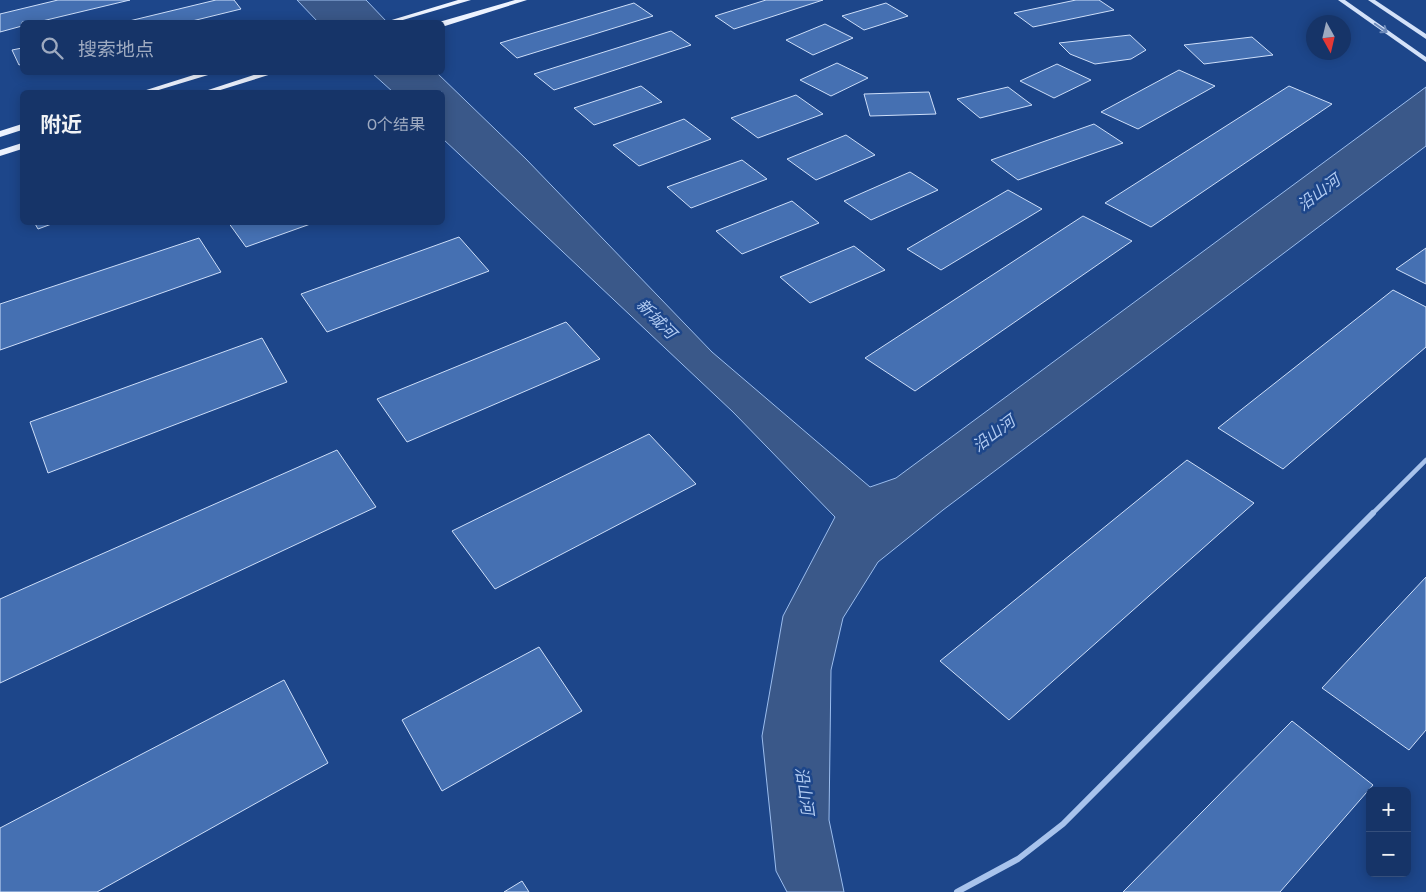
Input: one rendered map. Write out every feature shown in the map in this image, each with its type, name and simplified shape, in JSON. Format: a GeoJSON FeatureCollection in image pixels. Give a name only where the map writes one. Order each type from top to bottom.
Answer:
{"type":"FeatureCollection","features":[{"type":"Feature","properties":{"kind":"main road"},"geometry":{"type":"LineString","coordinates":[[396,20],[467,0]]}},
{"type":"Feature","properties":{"kind":"main road"},"geometry":{"type":"LineString","coordinates":[[445,23],[523,0]]}},
{"type":"Feature","properties":{"kind":"main road"},"geometry":{"type":"LineString","coordinates":[[1341,0],[1426,60]]}},
{"type":"Feature","properties":{"kind":"main road"},"geometry":{"type":"LineString","coordinates":[[1371,0],[1426,37]]}},
{"type":"Feature","properties":{"kind":"main road"},"geometry":{"type":"LineString","coordinates":[[151,90],[204,75]]}},
{"type":"Feature","properties":{"kind":"main road"},"geometry":{"type":"LineString","coordinates":[[213,90],[264,75]]}},
{"type":"Feature","properties":{"kind":"main road"},"geometry":{"type":"LineString","coordinates":[[0,134],[20,129]]}},
{"type":"Feature","properties":{"kind":"main road"},"geometry":{"type":"LineString","coordinates":[[0,153],[20,147]]}},
{"type":"Feature","properties":{"kind":"street"},"geometry":{"type":"LineString","coordinates":[[957,892],[1018,859],[1063,824],[1426,460]]}},
{"type":"Feature","properties":{"kind":"water"},"geometry":{"type":"Polygon","coordinates":[[[297,0],[366,0],[385,20],[316,20],[297,0]]]}},
{"type":"Feature","properties":{"kind":"water"},"geometry":{"type":"Polygon","coordinates":[[[374,75],[439,75],[526,159],[712,352],[870,487],[896,478],[1426,87],[1426,146],[943,510],[878,562],[843,618],[831,670],[829,820],[844,892],[787,892],[776,871],[762,736],[783,616],[835,517],[733,412],[445,141],[445,90],[391,90],[374,75]]]}},
{"type":"Feature","properties":{"kind":"building"},"geometry":{"type":"Polygon","coordinates":[[[58,0],[130,0],[46,20],[20,20],[20,27],[0,32],[0,14],[58,0]]]}},
{"type":"Feature","properties":{"kind":"building"},"geometry":{"type":"Polygon","coordinates":[[[216,0],[234,0],[241,9],[196,20],[133,20],[216,0]]]}},
{"type":"Feature","properties":{"kind":"building"},"geometry":{"type":"Polygon","coordinates":[[[766,0],[823,0],[734,29],[715,16],[766,0]]]}},
{"type":"Feature","properties":{"kind":"building"},"geometry":{"type":"Polygon","coordinates":[[[1076,0],[1099,0],[1114,10],[1033,27],[1014,13],[1076,0]]]}},
{"type":"Feature","properties":{"kind":"building"},"geometry":{"type":"Polygon","coordinates":[[[634,3],[653,16],[517,58],[500,43],[634,3]]]}},
{"type":"Feature","properties":{"kind":"building"},"geometry":{"type":"Polygon","coordinates":[[[886,3],[908,16],[864,30],[842,16],[886,3]]]}},
{"type":"Feature","properties":{"kind":"building"},"geometry":{"type":"Polygon","coordinates":[[[825,24],[853,38],[813,55],[786,40],[825,24]]]}},
{"type":"Feature","properties":{"kind":"building"},"geometry":{"type":"Polygon","coordinates":[[[671,31],[691,45],[554,90],[534,74],[671,31]]]}},
{"type":"Feature","properties":{"kind":"building"},"geometry":{"type":"Polygon","coordinates":[[[1130,35],[1146,50],[1131,59],[1095,64],[1070,54],[1059,43],[1130,35]]]}},
{"type":"Feature","properties":{"kind":"building"},"geometry":{"type":"Polygon","coordinates":[[[1252,37],[1273,55],[1204,64],[1184,45],[1252,37]]]}},
{"type":"Feature","properties":{"kind":"building"},"geometry":{"type":"Polygon","coordinates":[[[20,48],[20,65],[19,65],[12,50],[20,48]]]}},
{"type":"Feature","properties":{"kind":"building"},"geometry":{"type":"Polygon","coordinates":[[[837,63],[868,78],[831,96],[800,80],[837,63]]]}},
{"type":"Feature","properties":{"kind":"building"},"geometry":{"type":"Polygon","coordinates":[[[1057,64],[1091,80],[1054,98],[1020,81],[1057,64]]]}},
{"type":"Feature","properties":{"kind":"building"},"geometry":{"type":"Polygon","coordinates":[[[1179,70],[1215,86],[1138,129],[1101,112],[1179,70]]]}},
{"type":"Feature","properties":{"kind":"building"},"geometry":{"type":"Polygon","coordinates":[[[641,86],[662,102],[594,125],[574,108],[641,86]]]}},
{"type":"Feature","properties":{"kind":"building"},"geometry":{"type":"Polygon","coordinates":[[[1289,86],[1332,104],[1151,227],[1105,203],[1289,86]]]}},
{"type":"Feature","properties":{"kind":"building"},"geometry":{"type":"Polygon","coordinates":[[[1008,87],[1032,105],[980,118],[957,99],[1008,87]]]}},
{"type":"Feature","properties":{"kind":"building"},"geometry":{"type":"Polygon","coordinates":[[[929,92],[936,114],[870,116],[864,94],[929,92]]]}},
{"type":"Feature","properties":{"kind":"building"},"geometry":{"type":"Polygon","coordinates":[[[796,95],[823,114],[758,138],[731,118],[796,95]]]}},
{"type":"Feature","properties":{"kind":"building"},"geometry":{"type":"Polygon","coordinates":[[[684,119],[711,139],[639,166],[613,145],[684,119]]]}},
{"type":"Feature","properties":{"kind":"building"},"geometry":{"type":"Polygon","coordinates":[[[1094,124],[1123,143],[1018,180],[991,160],[1094,124]]]}},
{"type":"Feature","properties":{"kind":"building"},"geometry":{"type":"Polygon","coordinates":[[[846,135],[875,155],[816,180],[787,159],[846,135]]]}},
{"type":"Feature","properties":{"kind":"building"},"geometry":{"type":"Polygon","coordinates":[[[742,160],[767,179],[691,208],[667,187],[742,160]]]}},
{"type":"Feature","properties":{"kind":"building"},"geometry":{"type":"Polygon","coordinates":[[[910,172],[938,190],[871,220],[844,201],[910,172]]]}},
{"type":"Feature","properties":{"kind":"building"},"geometry":{"type":"Polygon","coordinates":[[[1008,190],[1042,209],[941,270],[907,249],[1008,190]]]}},
{"type":"Feature","properties":{"kind":"building"},"geometry":{"type":"Polygon","coordinates":[[[792,201],[819,223],[742,254],[716,231],[792,201]]]}},
{"type":"Feature","properties":{"kind":"building"},"geometry":{"type":"Polygon","coordinates":[[[1083,216],[1132,241],[915,391],[865,358],[1083,216]]]}},
{"type":"Feature","properties":{"kind":"building"},"geometry":{"type":"Polygon","coordinates":[[[36,225],[49,225],[38,229],[36,225]]]}},
{"type":"Feature","properties":{"kind":"building"},"geometry":{"type":"Polygon","coordinates":[[[230,225],[308,225],[246,247],[230,225]]]}},
{"type":"Feature","properties":{"kind":"building"},"geometry":{"type":"Polygon","coordinates":[[[459,237],[489,271],[327,332],[301,294],[459,237]]]}},
{"type":"Feature","properties":{"kind":"building"},"geometry":{"type":"Polygon","coordinates":[[[199,238],[221,272],[0,350],[0,304],[199,238]]]}},
{"type":"Feature","properties":{"kind":"building"},"geometry":{"type":"Polygon","coordinates":[[[854,246],[885,270],[810,303],[780,277],[854,246]]]}},
{"type":"Feature","properties":{"kind":"building"},"geometry":{"type":"Polygon","coordinates":[[[1426,248],[1426,284],[1396,269],[1426,248]]]}},
{"type":"Feature","properties":{"kind":"building"},"geometry":{"type":"Polygon","coordinates":[[[1393,290],[1426,307],[1426,347],[1283,469],[1218,428],[1393,290]]]}},
{"type":"Feature","properties":{"kind":"building"},"geometry":{"type":"Polygon","coordinates":[[[566,322],[600,359],[407,442],[377,399],[566,322]]]}},
{"type":"Feature","properties":{"kind":"building"},"geometry":{"type":"Polygon","coordinates":[[[262,338],[287,382],[48,473],[30,422],[262,338]]]}},
{"type":"Feature","properties":{"kind":"building"},"geometry":{"type":"Polygon","coordinates":[[[649,434],[696,484],[495,589],[452,531],[649,434]]]}},
{"type":"Feature","properties":{"kind":"building"},"geometry":{"type":"Polygon","coordinates":[[[337,450],[376,507],[0,683],[0,599],[337,450]]]}},
{"type":"Feature","properties":{"kind":"building"},"geometry":{"type":"Polygon","coordinates":[[[1187,460],[1254,503],[1009,720],[940,661],[1187,460]]]}},
{"type":"Feature","properties":{"kind":"building"},"geometry":{"type":"Polygon","coordinates":[[[1426,577],[1426,730],[1409,750],[1322,688],[1426,577]]]}},
{"type":"Feature","properties":{"kind":"building"},"geometry":{"type":"Polygon","coordinates":[[[539,647],[582,711],[442,791],[402,720],[539,647]]]}},
{"type":"Feature","properties":{"kind":"building"},"geometry":{"type":"Polygon","coordinates":[[[284,680],[328,763],[97,892],[0,892],[0,828],[284,680]]]}},
{"type":"Feature","properties":{"kind":"building"},"geometry":{"type":"Polygon","coordinates":[[[1292,721],[1373,785],[1366,787],[1366,793],[1280,892],[1123,892],[1292,721]]]}},
{"type":"Feature","properties":{"kind":"building"},"geometry":{"type":"Polygon","coordinates":[[[522,881],[529,892],[504,892],[522,881]]]}},
{"type":"Feature","properties":{"kind":"water label","name":"沿山河"},"geometry":{"type":"Point","coordinates":[1319,193]}},
{"type":"Feature","properties":{"kind":"water label","name":"新城河"},"geometry":{"type":"Point","coordinates":[656,319]}},
{"type":"Feature","properties":{"kind":"water label","name":"沿山河"},"geometry":{"type":"Point","coordinates":[994,434]}},
{"type":"Feature","properties":{"kind":"water label","name":"沿山河"},"geometry":{"type":"Point","coordinates":[804,791]}}]}
